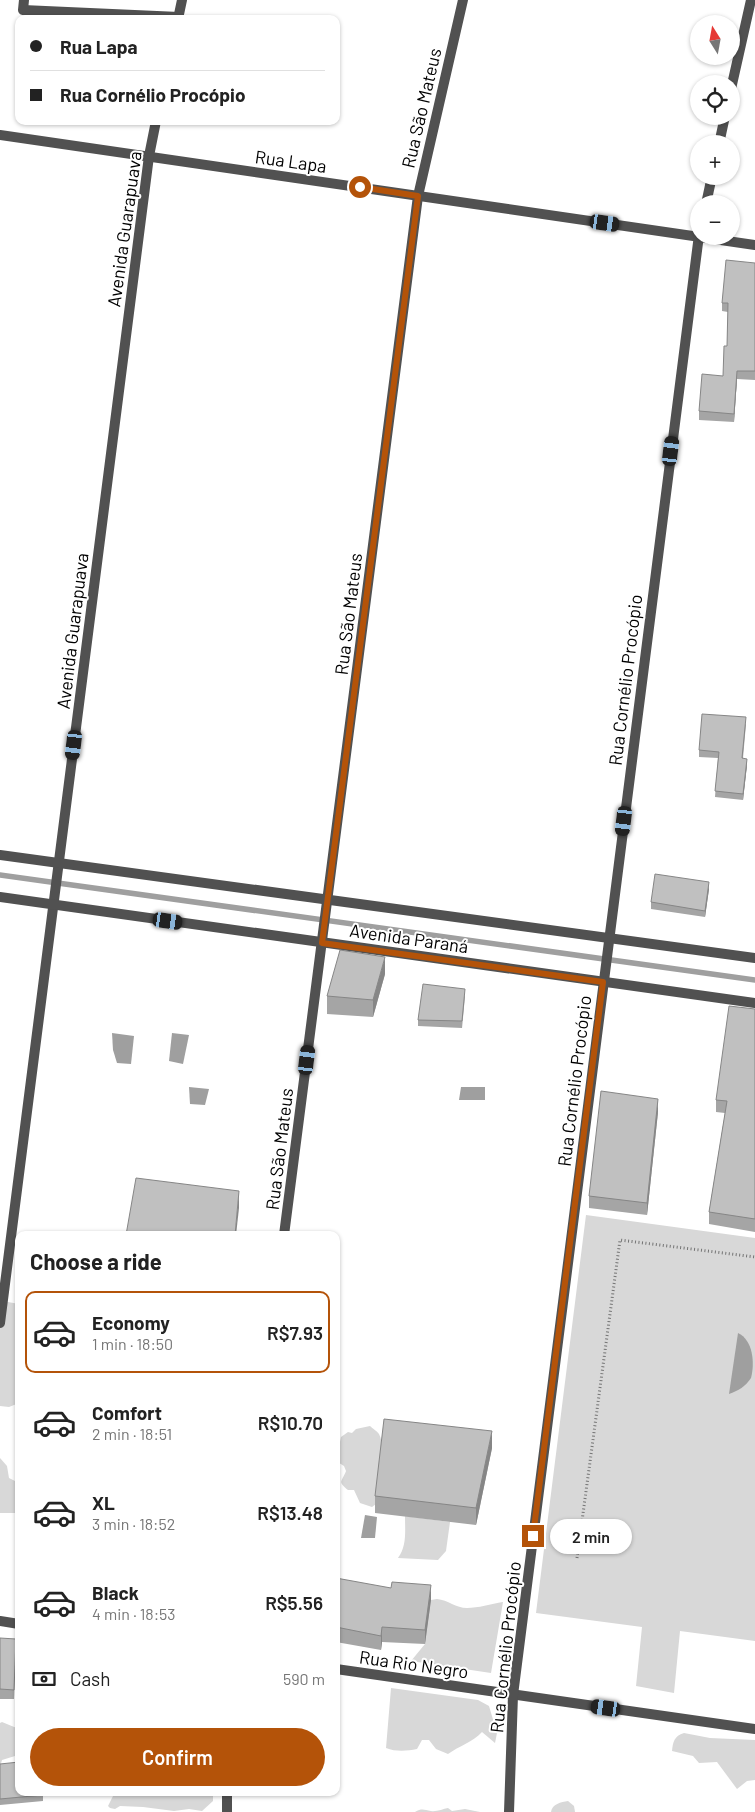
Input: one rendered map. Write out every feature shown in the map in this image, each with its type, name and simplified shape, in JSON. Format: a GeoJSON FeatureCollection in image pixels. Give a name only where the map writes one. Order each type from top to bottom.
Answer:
{"type":"FeatureCollection","features":[{"type":"Feature","properties":{"kind":"street"},"geometry":{"type":"LineString","coordinates":[[24,0],[23,10],[120,15]]}},
{"type":"Feature","properties":{"kind":"street"},"geometry":{"type":"LineString","coordinates":[[179,15],[182,0]]}},
{"type":"Feature","properties":{"kind":"street","name":"Rua São Mateus"},"geometry":{"type":"LineString","coordinates":[[285,1231],[418,196],[462,0]]}},
{"type":"Feature","properties":{"kind":"street"},"geometry":{"type":"LineString","coordinates":[[734,75],[751,0]]}},
{"type":"Feature","properties":{"kind":"street","name":"Avenida Guarapuava"},"geometry":{"type":"LineString","coordinates":[[0,1323],[149,156],[155,125]]}},
{"type":"Feature","properties":{"kind":"street","name":"Rua Lapa"},"geometry":{"type":"LineString","coordinates":[[0,135],[690,235]]}},
{"type":"Feature","properties":{"kind":"street","name":"Rua Lapa"},"geometry":{"type":"LineString","coordinates":[[740,243],[755,245]]}},
{"type":"Feature","properties":{"kind":"street","name":"Rua Cornélio Procópio"},"geometry":{"type":"LineString","coordinates":[[509,1812],[513,1695],[698,245]]}},
{"type":"Feature","properties":{"kind":"street","name":"Avenida Paraná"},"geometry":{"type":"LineString","coordinates":[[0,855],[58,867],[608,943],[755,958]]}},
{"type":"Feature","properties":{"kind":"street","name":"Avenida Paraná"},"geometry":{"type":"LineString","coordinates":[[0,897],[54,902],[322,943],[604,978],[755,1003]]}},
{"type":"Feature","properties":{"kind":"street"},"geometry":{"type":"LineString","coordinates":[[0,1621],[15,1623]]}},
{"type":"Feature","properties":{"kind":"street","name":"Rua Rio Negro"},"geometry":{"type":"LineString","coordinates":[[340,1670],[755,1729]]}},
{"type":"Feature","properties":{"kind":"street"},"geometry":{"type":"LineString","coordinates":[[227,1796],[227,1812]]}},
{"type":"Feature","properties":{"kind":"path"},"geometry":{"type":"LineString","coordinates":[[577,1558],[620,1240],[755,1257]]}},
{"type":"Feature","properties":{"kind":"shaded area"},"geometry":{"type":"Polygon","coordinates":[[[112,1033],[134,1036],[131,1064],[117,1063],[113,1050],[112,1033]]]}},
{"type":"Feature","properties":{"kind":"shaded area"},"geometry":{"type":"Polygon","coordinates":[[[172,1033],[189,1035],[183,1064],[169,1061],[172,1033]]]}},
{"type":"Feature","properties":{"kind":"shaded area"},"geometry":{"type":"Polygon","coordinates":[[[189,1087],[209,1089],[205,1105],[190,1104],[189,1087]]]}},
{"type":"Feature","properties":{"kind":"shaded area"},"geometry":{"type":"Polygon","coordinates":[[[461,1087],[485,1087],[485,1100],[459,1100],[461,1087]]]}},
{"type":"Feature","properties":{"kind":"shaded area"},"geometry":{"type":"Polygon","coordinates":[[[586,1215],[755,1238],[755,1641],[680,1631],[674,1693],[636,1686],[642,1627],[536,1613],[586,1215]]]}},
{"type":"Feature","properties":{"kind":"shaded area"},"geometry":{"type":"Polygon","coordinates":[[[8,1302],[15,1303],[15,1405],[9,1407],[0,1406],[0,1305],[8,1302]]]}},
{"type":"Feature","properties":{"kind":"shaded area"},"geometry":{"type":"Polygon","coordinates":[[[738,1333],[743,1336],[750,1346],[753,1359],[752,1372],[751,1378],[747,1383],[739,1390],[729,1394],[738,1333]]]}},
{"type":"Feature","properties":{"kind":"shaded area"},"geometry":{"type":"Polygon","coordinates":[[[370,1426],[379,1434],[381,1441],[381,1468],[376,1504],[372,1507],[360,1503],[354,1490],[348,1490],[341,1483],[346,1471],[344,1466],[340,1464],[341,1437],[348,1432],[352,1433],[356,1429],[370,1426]]]}},
{"type":"Feature","properties":{"kind":"shaded area"},"geometry":{"type":"Polygon","coordinates":[[[0,1458],[7,1466],[9,1478],[15,1481],[15,1513],[0,1513],[0,1458]]]}},
{"type":"Feature","properties":{"kind":"shaded area"},"geometry":{"type":"Polygon","coordinates":[[[365,1515],[377,1517],[375,1538],[361,1538],[365,1515]]]}},
{"type":"Feature","properties":{"kind":"shaded area"},"geometry":{"type":"Polygon","coordinates":[[[405,1516],[450,1522],[446,1551],[438,1560],[398,1558],[404,1543],[405,1516]]]}},
{"type":"Feature","properties":{"kind":"shaded area"},"geometry":{"type":"Polygon","coordinates":[[[437,1599],[467,1608],[503,1602],[491,1673],[411,1661],[425,1644],[431,1600],[437,1599]]]}},
{"type":"Feature","properties":{"kind":"shaded area"},"geometry":{"type":"Polygon","coordinates":[[[391,1688],[478,1700],[489,1706],[497,1733],[495,1743],[482,1732],[474,1739],[448,1754],[436,1749],[429,1740],[422,1740],[417,1749],[402,1751],[386,1748],[391,1688]]]}},
{"type":"Feature","properties":{"kind":"shaded area"},"geometry":{"type":"Polygon","coordinates":[[[2,1722],[15,1727],[15,1756],[2,1760],[0,1767],[0,1723],[2,1722]]]}},
{"type":"Feature","properties":{"kind":"shaded area"},"geometry":{"type":"Polygon","coordinates":[[[684,1733],[710,1738],[755,1740],[755,1780],[747,1781],[737,1789],[717,1762],[699,1763],[693,1756],[672,1751],[675,1740],[684,1733]]]}},
{"type":"Feature","properties":{"kind":"shaded area"},"geometry":{"type":"Polygon","coordinates":[[[113,1796],[213,1796],[213,1801],[202,1811],[189,1809],[174,1811],[120,1806],[115,1809],[108,1806],[113,1796]]]}},
{"type":"Feature","properties":{"kind":"shaded area"},"geometry":{"type":"Polygon","coordinates":[[[568,1801],[574,1806],[575,1812],[551,1812],[555,1805],[568,1801]]]}},
{"type":"Feature","properties":{"kind":"shaded area"},"geometry":{"type":"Polygon","coordinates":[[[448,1808],[452,1811],[465,1809],[480,1812],[415,1812],[421,1810],[435,1811],[448,1808]]]}},
{"type":"Feature","properties":{"kind":"building"},"geometry":{"type":"Polygon","coordinates":[[[726,260],[755,263],[755,371],[737,371],[734,414],[699,411],[702,374],[723,376],[724,346],[727,346],[728,303],[722,303],[726,260]]]}},
{"type":"Feature","properties":{"kind":"building"},"geometry":{"type":"Polygon","coordinates":[[[702,714],[746,717],[742,758],[747,759],[743,794],[715,791],[719,752],[699,750],[702,714]]]}},
{"type":"Feature","properties":{"kind":"building"},"geometry":{"type":"Polygon","coordinates":[[[655,874],[709,882],[705,911],[651,902],[655,874]]]}},
{"type":"Feature","properties":{"kind":"building"},"geometry":{"type":"Polygon","coordinates":[[[340,950],[385,957],[373,1000],[327,996],[340,950]]]}},
{"type":"Feature","properties":{"kind":"building"},"geometry":{"type":"Polygon","coordinates":[[[423,984],[465,989],[462,1021],[418,1020],[423,984]]]}},
{"type":"Feature","properties":{"kind":"building"},"geometry":{"type":"Polygon","coordinates":[[[729,1006],[755,1009],[755,1219],[709,1212],[727,1101],[716,1100],[729,1006]]]}},
{"type":"Feature","properties":{"kind":"building"},"geometry":{"type":"Polygon","coordinates":[[[601,1091],[658,1099],[647,1203],[589,1196],[601,1091]]]}},
{"type":"Feature","properties":{"kind":"building"},"geometry":{"type":"Polygon","coordinates":[[[136,1178],[239,1191],[235,1231],[127,1231],[136,1178]]]}},
{"type":"Feature","properties":{"kind":"building"},"geometry":{"type":"Polygon","coordinates":[[[384,1419],[492,1431],[476,1508],[375,1496],[384,1419]]]}},
{"type":"Feature","properties":{"kind":"building"},"geometry":{"type":"Polygon","coordinates":[[[340,1579],[391,1588],[392,1582],[431,1585],[425,1630],[382,1627],[381,1636],[340,1628],[340,1579]]]}},
{"type":"Feature","properties":{"kind":"building"},"geometry":{"type":"Polygon","coordinates":[[[0,1638],[15,1639],[14,1690],[0,1689],[0,1638]]]}},
{"type":"Feature","properties":{"kind":"building"},"geometry":{"type":"Polygon","coordinates":[[[15,1762],[15,1796],[32,1796],[0,1799],[0,1764],[15,1762]]]}},
{"type":"Feature","properties":{"kind":"waterway"},"geometry":{"type":"LineString","coordinates":[[0,875],[755,980]]}},
{"type":"Feature","properties":{"kind":"route"},"geometry":{"type":"LineString","coordinates":[[360,187],[418,196],[322,943],[603,982],[533,1536]]}}]}
